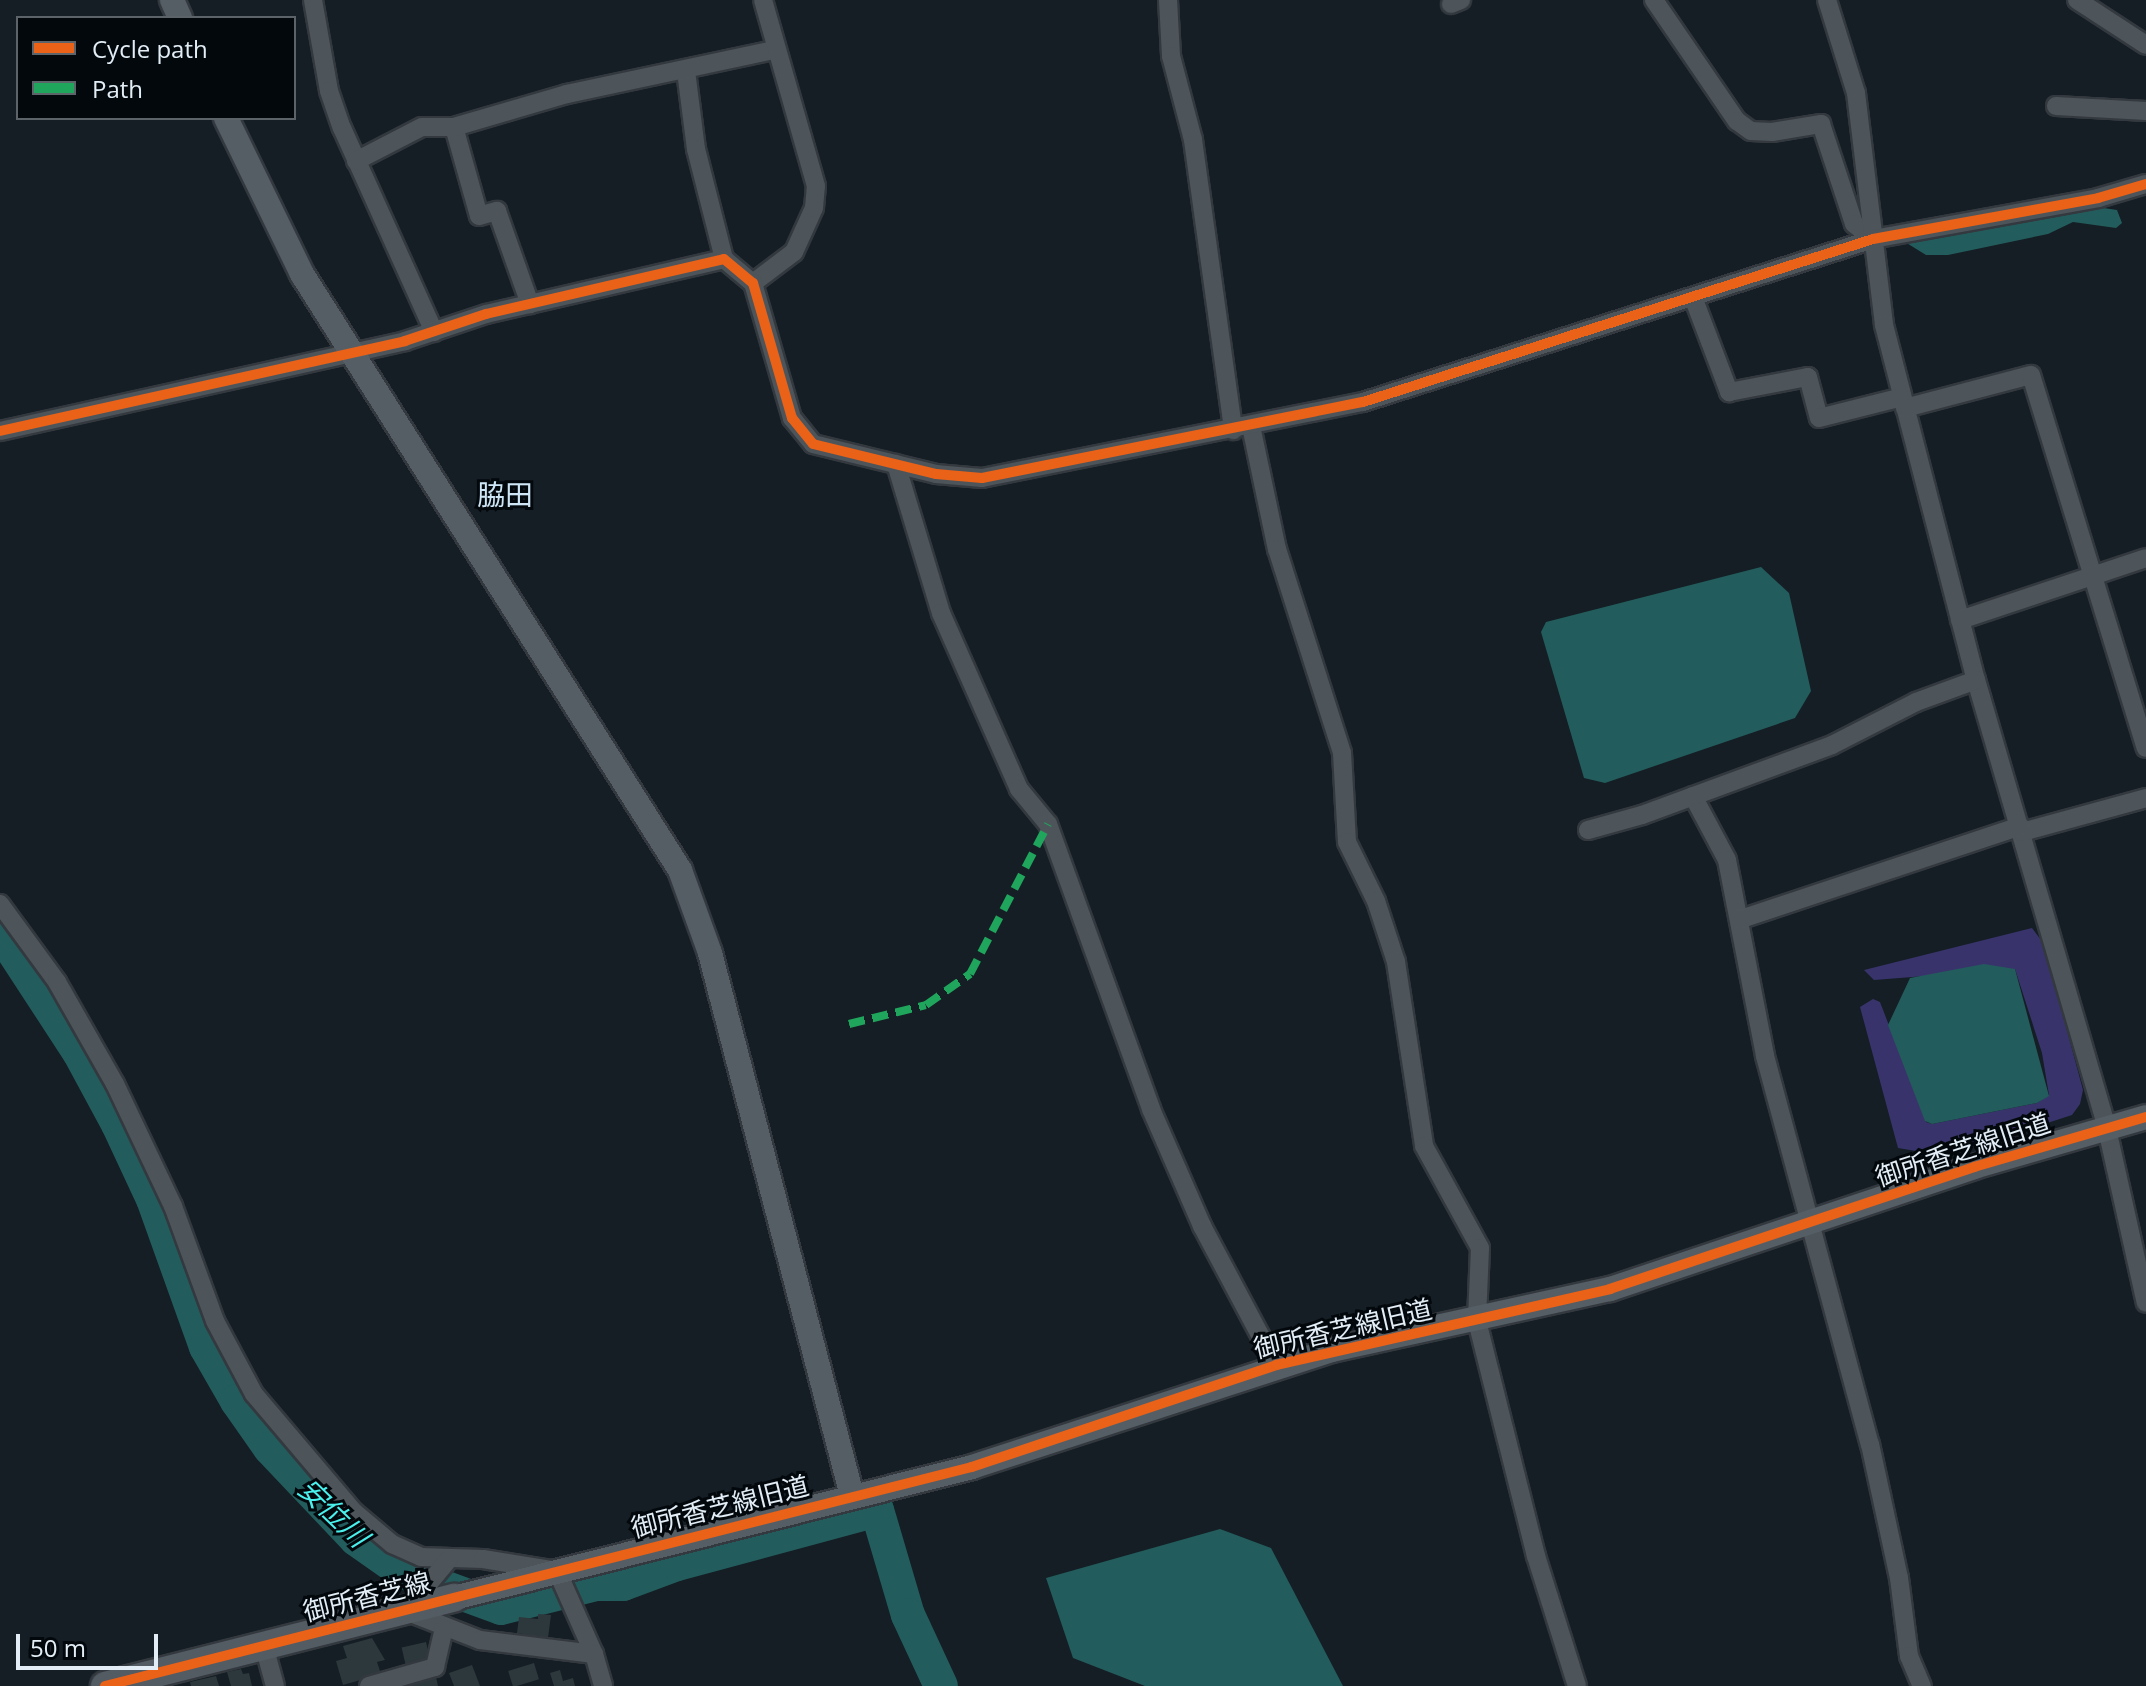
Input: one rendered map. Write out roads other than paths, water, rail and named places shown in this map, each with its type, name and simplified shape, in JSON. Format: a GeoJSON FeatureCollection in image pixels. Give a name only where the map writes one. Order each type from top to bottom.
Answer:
{"type":"FeatureCollection","features":[{"type":"Feature","properties":{"kind":"main road","name":"御所香芝線"},"geometry":{"type":"LineString","coordinates":[[110,1685],[167,1679],[264,1646],[454,1598]]}},
{"type":"Feature","properties":{"kind":"street"},"geometry":{"type":"LineString","coordinates":[[313,0],[329,91],[356,161],[434,332]]}},
{"type":"Feature","properties":{"kind":"street"},"geometry":{"type":"LineString","coordinates":[[753,283],[794,252],[814,208],[812,166],[774,50],[763,0]]}},
{"type":"Feature","properties":{"kind":"street"},"geometry":{"type":"LineString","coordinates":[[1168,0],[1171,56],[1193,140],[1242,428],[1342,753],[1347,842],[1376,901],[1396,962],[1424,1146],[1480,1248],[1477,1321],[1536,1556],[1577,1686]]}},
{"type":"Feature","properties":{"kind":"street"},"geometry":{"type":"LineString","coordinates":[[1654,0],[1737,121],[1751,131],[1772,132],[1821,124],[1854,224],[1873,239]]}},
{"type":"Feature","properties":{"kind":"street"},"geometry":{"type":"LineString","coordinates":[[1827,0],[1856,93],[1877,287],[1904,402],[1976,680],[2107,1129],[2146,1303]]}},
{"type":"Feature","properties":{"kind":"street"},"geometry":{"type":"LineString","coordinates":[[2077,0],[2146,45]]}},
{"type":"Feature","properties":{"kind":"street"},"geometry":{"type":"LineString","coordinates":[[356,161],[422,127],[454,127],[567,94],[774,50]]}},
{"type":"Feature","properties":{"kind":"street"},"geometry":{"type":"LineString","coordinates":[[686,71],[696,149],[724,259],[753,283],[792,418],[813,444],[960,479],[982,478],[1242,428],[1401,391],[1873,239],[2098,198],[2146,184]]}},
{"type":"Feature","properties":{"kind":"street"},"geometry":{"type":"LineString","coordinates":[[2056,106],[2146,111]]}},
{"type":"Feature","properties":{"kind":"street"},"geometry":{"type":"LineString","coordinates":[[227,120],[287,249],[680,870],[710,953],[852,1496]]}},
{"type":"Feature","properties":{"kind":"street"},"geometry":{"type":"LineString","coordinates":[[454,127],[479,216],[497,211],[530,304]]}},
{"type":"Feature","properties":{"kind":"street"},"geometry":{"type":"LineString","coordinates":[[0,431],[351,352],[530,304],[724,259]]}},
{"type":"Feature","properties":{"kind":"street"},"geometry":{"type":"LineString","coordinates":[[1693,297],[1729,392],[1808,377],[1819,418],[2031,375],[2146,748]]}},
{"type":"Feature","properties":{"kind":"street"},"geometry":{"type":"LineString","coordinates":[[896,464],[941,613],[1019,789],[1048,824],[1157,1123],[1202,1226],[1276,1365]]}},
{"type":"Feature","properties":{"kind":"street"},"geometry":{"type":"LineString","coordinates":[[1960,620],[2146,558]]}},
{"type":"Feature","properties":{"kind":"street"},"geometry":{"type":"LineString","coordinates":[[1588,830],[1693,796],[1832,745],[1916,702],[1976,680]]}},
{"type":"Feature","properties":{"kind":"street"},"geometry":{"type":"LineString","coordinates":[[1693,796],[1727,860],[1741,919],[1765,1056],[1808,1225],[1870,1444],[1899,1578],[1909,1656],[1922,1686]]}},
{"type":"Feature","properties":{"kind":"street"},"geometry":{"type":"LineString","coordinates":[[1741,919],[2021,829],[2146,798]]}},
{"type":"Feature","properties":{"kind":"street"},"geometry":{"type":"LineString","coordinates":[[0,904],[57,982],[115,1084],[173,1206],[215,1321],[254,1394],[374,1532],[410,1554],[444,1564],[559,1575],[594,1654],[603,1686]]}},
{"type":"Feature","properties":{"kind":"street","name":"御所香芝線旧道"},"geometry":{"type":"LineString","coordinates":[[454,1598],[513,1582],[559,1575],[1033,1449],[1276,1365],[1610,1289],[1974,1167],[2146,1117]]}},
{"type":"Feature","properties":{"kind":"street"},"geometry":{"type":"LineString","coordinates":[[444,1564],[406,1611],[444,1629],[559,1654],[594,1654]]}},
{"type":"Feature","properties":{"kind":"street"},"geometry":{"type":"LineString","coordinates":[[369,1686],[435,1667],[444,1629]]}},
{"type":"Feature","properties":{"kind":"street"},"geometry":{"type":"LineString","coordinates":[[264,1646],[275,1686]]}},
{"type":"Feature","properties":{"kind":"waterway","name":"安位川"},"geometry":{"type":"LineString","coordinates":[[0,931],[79,1052],[118,1124],[153,1199],[206,1347],[237,1401],[270,1448],[356,1539],[403,1572],[501,1608],[596,1584],[623,1584],[677,1564],[877,1510],[908,1615],[941,1686]]}},
{"type":"Feature","properties":{"kind":"district","name":"脇田"},"geometry":{"type":"Point","coordinates":[505,494]}}]}
